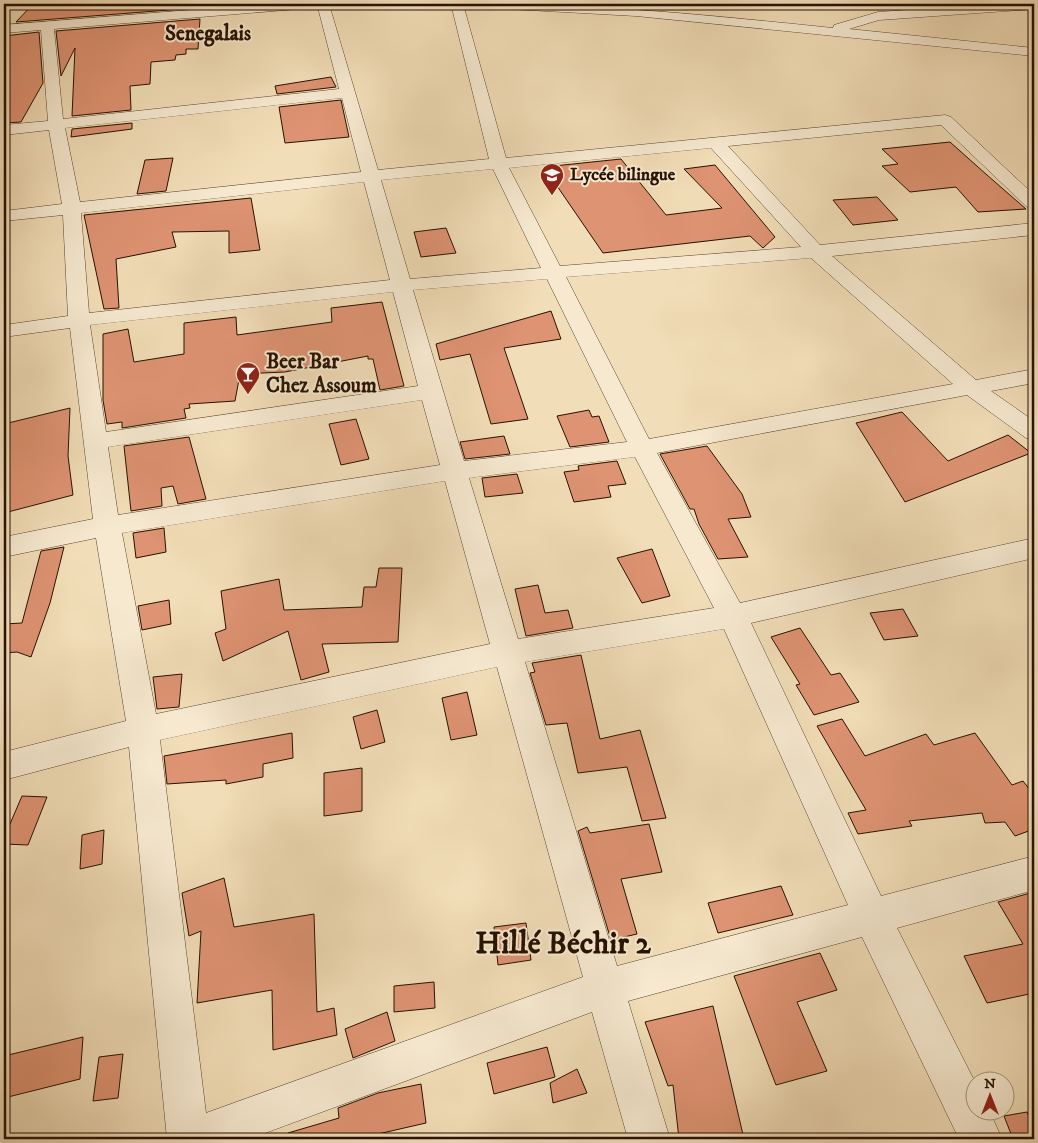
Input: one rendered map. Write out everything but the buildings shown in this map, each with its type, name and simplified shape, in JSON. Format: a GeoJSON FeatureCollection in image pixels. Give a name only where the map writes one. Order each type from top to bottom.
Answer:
{"type":"FeatureCollection","features":[{"type":"Feature","properties":{"kind":"street"},"geometry":{"type":"LineString","coordinates":[[6,24],[47,25],[92,17],[310,4]]}},
{"type":"Feature","properties":{"kind":"street"},"geometry":{"type":"LineString","coordinates":[[323,4],[431,391],[649,1139]]}},
{"type":"Feature","properties":{"kind":"street"},"geometry":{"type":"LineString","coordinates":[[457,4],[500,165],[642,448],[734,616],[872,917],[981,1139]]}},
{"type":"Feature","properties":{"kind":"street"},"geometry":{"type":"LineString","coordinates":[[491,4],[640,8],[828,32],[1034,52]]}},
{"type":"Feature","properties":{"kind":"street"},"geometry":{"type":"LineString","coordinates":[[828,32],[878,16],[1034,5]]}},
{"type":"Feature","properties":{"kind":"street"},"geometry":{"type":"LineString","coordinates":[[47,25],[56,124],[72,210],[79,320],[107,526],[142,730],[188,1139]]}},
{"type":"Feature","properties":{"kind":"street"},"geometry":{"type":"LineString","coordinates":[[4,130],[348,94]]}},
{"type":"Feature","properties":{"kind":"street"},"geometry":{"type":"LineString","coordinates":[[4,216],[714,141],[945,120],[1034,204]]}},
{"type":"Feature","properties":{"kind":"street"},"geometry":{"type":"LineString","coordinates":[[714,141],[815,251],[972,388],[1034,432]]}},
{"type":"Feature","properties":{"kind":"street"},"geometry":{"type":"LineString","coordinates":[[4,331],[79,320],[402,285],[815,251],[1034,229]]}},
{"type":"Feature","properties":{"kind":"street"},"geometry":{"type":"LineString","coordinates":[[4,547],[107,526],[454,471],[642,448],[1034,376]]}},
{"type":"Feature","properties":{"kind":"street"},"geometry":{"type":"LineString","coordinates":[[96,441],[431,391]]}},
{"type":"Feature","properties":{"kind":"street"},"geometry":{"type":"LineString","coordinates":[[4,766],[142,730],[507,653],[734,616],[1034,548]]}},
{"type":"Feature","properties":{"kind":"street"},"geometry":{"type":"LineString","coordinates":[[193,1139],[605,988],[1034,873]]}},
{"type":"Feature","properties":{"kind":"place","name":"Lycée bilingue"},"geometry":{"type":"Point","coordinates":[552,196]}},
{"type":"Feature","properties":{"kind":"place","name":"Beer Bar Chez Assoum"},"geometry":{"type":"Point","coordinates":[248,395]}},
{"type":"Feature","properties":{"kind":"district","name":"Senegalais"},"geometry":{"type":"Point","coordinates":[208,34]}},
{"type":"Feature","properties":{"kind":"district","name":"Hillé Béchir 2"},"geometry":{"type":"Point","coordinates":[563,944]}}]}
